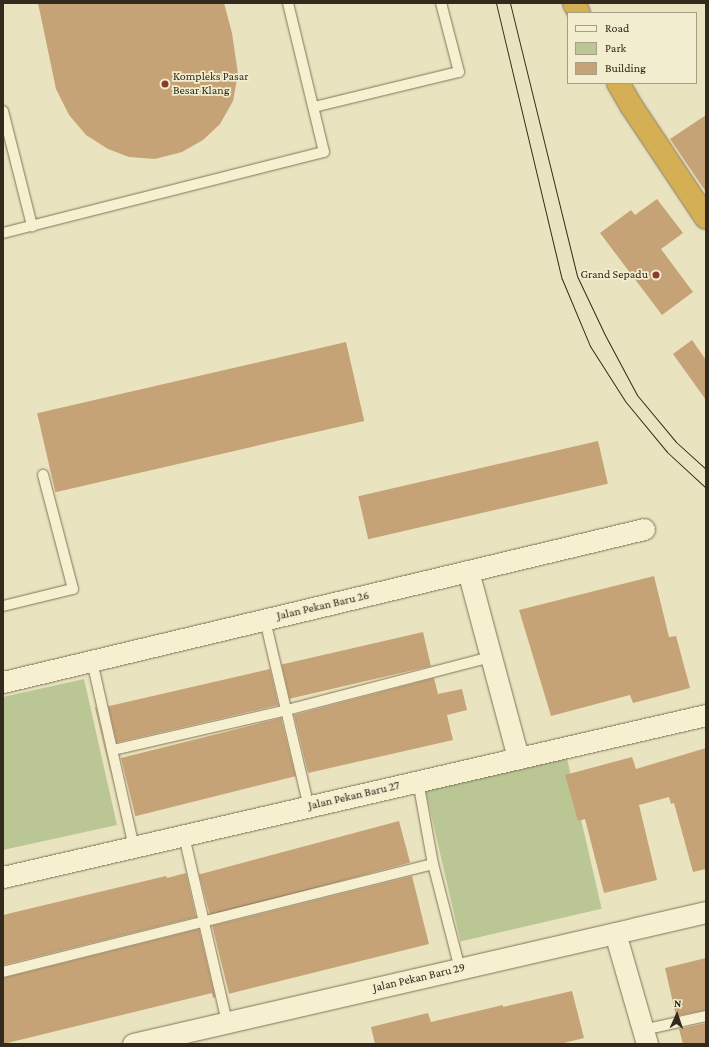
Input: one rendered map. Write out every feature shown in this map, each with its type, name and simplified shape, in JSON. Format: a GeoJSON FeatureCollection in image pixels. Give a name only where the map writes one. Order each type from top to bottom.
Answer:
{"type":"FeatureCollection","features":[{"type":"Feature","properties":{"kind":"highway"},"geometry":{"type":"LineString","coordinates":[[574,3],[578,12]]}},
{"type":"Feature","properties":{"kind":"highway"},"geometry":{"type":"LineString","coordinates":[[619,84],[632,107],[706,218]]}},
{"type":"Feature","properties":{"kind":"street","name":"Jalan Pekan Baru 26"},"geometry":{"type":"LineString","coordinates":[[3,682],[644,529]]}},
{"type":"Feature","properties":{"kind":"street"},"geometry":{"type":"LineString","coordinates":[[468,571],[518,758]]}},
{"type":"Feature","properties":{"kind":"street","name":"Jalan Pekan Baru 27"},"geometry":{"type":"LineString","coordinates":[[3,877],[706,715]]}},
{"type":"Feature","properties":{"kind":"street","name":"Jalan Pekan Baru 29"},"geometry":{"type":"LineString","coordinates":[[133,1044],[706,912]]}},
{"type":"Feature","properties":{"kind":"street"},"geometry":{"type":"LineString","coordinates":[[615,933],[645,1037]]}},
{"type":"Feature","properties":{"kind":"lane"},"geometry":{"type":"LineString","coordinates":[[3,233],[324,152],[288,3]]}},
{"type":"Feature","properties":{"kind":"lane"},"geometry":{"type":"LineString","coordinates":[[314,107],[459,72],[441,3]]}},
{"type":"Feature","properties":{"kind":"lane"},"geometry":{"type":"LineString","coordinates":[[3,111],[32,226]]}},
{"type":"Feature","properties":{"kind":"lane"},"geometry":{"type":"LineString","coordinates":[[3,606],[73,589],[44,475]]}},
{"type":"Feature","properties":{"kind":"lane"},"geometry":{"type":"LineString","coordinates":[[265,620],[309,806]]}},
{"type":"Feature","properties":{"kind":"lane"},"geometry":{"type":"LineString","coordinates":[[113,750],[287,710],[491,657]]}},
{"type":"Feature","properties":{"kind":"lane"},"geometry":{"type":"LineString","coordinates":[[92,661],[134,847]]}},
{"type":"Feature","properties":{"kind":"lane"},"geometry":{"type":"LineString","coordinates":[[418,781],[433,864],[460,969]]}},
{"type":"Feature","properties":{"kind":"lane"},"geometry":{"type":"LineString","coordinates":[[184,836],[227,1022]]}},
{"type":"Feature","properties":{"kind":"lane"},"geometry":{"type":"LineString","coordinates":[[3,972],[433,864]]}},
{"type":"Feature","properties":{"kind":"lane"},"geometry":{"type":"LineString","coordinates":[[645,1037],[706,1016]]}},
{"type":"Feature","properties":{"kind":"green space"},"geometry":{"type":"Polygon","coordinates":[[[84,679],[117,825],[3,850],[3,697],[84,679]]]}},
{"type":"Feature","properties":{"kind":"green space"},"geometry":{"type":"Polygon","coordinates":[[[565,750],[602,909],[460,941],[424,783],[565,750]]]}},
{"type":"Feature","properties":{"kind":"building"},"geometry":{"type":"Polygon","coordinates":[[[38,3],[224,3],[232,33],[238,74],[233,101],[220,124],[203,140],[182,152],[155,159],[129,157],[108,149],[86,135],[69,115],[56,89],[38,3]]]}},
{"type":"Feature","properties":{"kind":"building"},"geometry":{"type":"Polygon","coordinates":[[[706,115],[706,192],[670,139],[706,115]]]}},
{"type":"Feature","properties":{"kind":"building"},"geometry":{"type":"Polygon","coordinates":[[[657,199],[683,233],[661,249],[693,292],[662,315],[600,233],[631,210],[635,215],[657,199]]]}},
{"type":"Feature","properties":{"kind":"building"},"geometry":{"type":"Polygon","coordinates":[[[692,340],[706,360],[706,400],[673,354],[692,340]]]}},
{"type":"Feature","properties":{"kind":"building"},"geometry":{"type":"Polygon","coordinates":[[[346,342],[364,421],[55,492],[37,413],[346,342]]]}},
{"type":"Feature","properties":{"kind":"building"},"geometry":{"type":"Polygon","coordinates":[[[598,441],[608,484],[368,539],[358,496],[598,441]]]}},
{"type":"Feature","properties":{"kind":"building"},"geometry":{"type":"Polygon","coordinates":[[[654,576],[669,637],[676,636],[690,688],[633,703],[630,695],[551,716],[519,610],[654,576]]]}},
{"type":"Feature","properties":{"kind":"building"},"geometry":{"type":"Polygon","coordinates":[[[423,632],[431,666],[290,699],[282,665],[423,632]]]}},
{"type":"Feature","properties":{"kind":"building"},"geometry":{"type":"Polygon","coordinates":[[[270,669],[278,705],[117,742],[108,706],[270,669]]]}},
{"type":"Feature","properties":{"kind":"building"},"geometry":{"type":"Polygon","coordinates":[[[434,678],[438,694],[462,689],[467,710],[447,715],[453,740],[308,773],[294,715],[434,678]]]}},
{"type":"Feature","properties":{"kind":"building"},"geometry":{"type":"Polygon","coordinates":[[[96,707],[114,786],[106,754],[96,707]]]}},
{"type":"Feature","properties":{"kind":"building"},"geometry":{"type":"Polygon","coordinates":[[[281,718],[296,776],[135,816],[121,758],[281,718]]]}},
{"type":"Feature","properties":{"kind":"building"},"geometry":{"type":"Polygon","coordinates":[[[706,748],[706,869],[693,872],[674,803],[671,804],[669,797],[639,805],[657,880],[604,893],[585,819],[578,821],[565,775],[632,757],[636,769],[706,748]]]}},
{"type":"Feature","properties":{"kind":"building"},"geometry":{"type":"Polygon","coordinates":[[[399,821],[410,863],[210,916],[199,875],[399,821]]]}},
{"type":"Feature","properties":{"kind":"building"},"geometry":{"type":"Polygon","coordinates":[[[186,873],[196,917],[3,965],[3,915],[166,876],[167,878],[186,873]]]}},
{"type":"Feature","properties":{"kind":"building"},"geometry":{"type":"Polygon","coordinates":[[[412,876],[429,944],[229,994],[212,926],[412,876]]]}},
{"type":"Feature","properties":{"kind":"building"},"geometry":{"type":"Polygon","coordinates":[[[199,929],[215,997],[213,998],[212,993],[3,1044],[3,978],[199,929]]]}},
{"type":"Feature","properties":{"kind":"building"},"geometry":{"type":"Polygon","coordinates":[[[706,958],[706,1010],[676,1016],[665,968],[706,958]]]}},
{"type":"Feature","properties":{"kind":"building"},"geometry":{"type":"Polygon","coordinates":[[[572,991],[584,1038],[560,1044],[375,1044],[371,1027],[428,1013],[431,1022],[572,991]]]}},
{"type":"Feature","properties":{"kind":"building"},"geometry":{"type":"Polygon","coordinates":[[[706,1023],[706,1044],[683,1044],[679,1029],[706,1023]]]}},
{"type":"Feature","properties":{"kind":"tram line"},"geometry":{"type":"LineString","coordinates":[[496,3],[562,279],[590,346],[625,401],[667,452],[706,488]]}},
{"type":"Feature","properties":{"kind":"tram line"},"geometry":{"type":"LineString","coordinates":[[510,3],[577,276],[605,335],[637,395],[676,442],[706,469]]}},
{"type":"Feature","properties":{"kind":"place","name":"Kompleks Pasar Besar Klang"},"geometry":{"type":"Point","coordinates":[165,84]}},
{"type":"Feature","properties":{"kind":"place","name":"Grand Sepadu"},"geometry":{"type":"Point","coordinates":[656,275]}}]}
